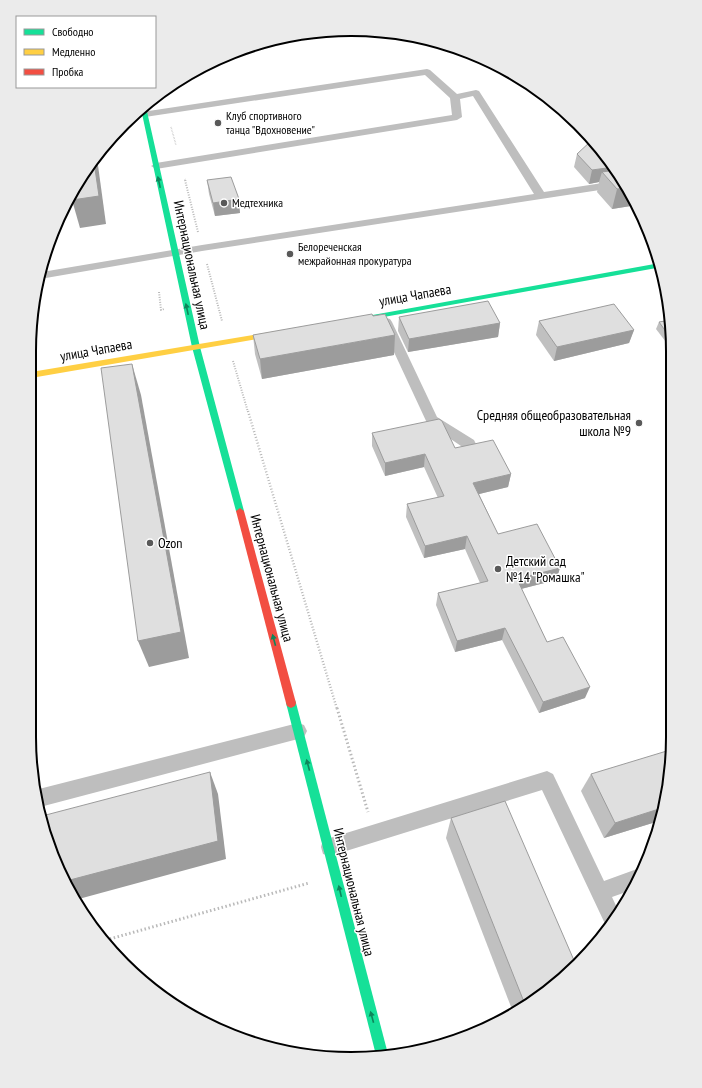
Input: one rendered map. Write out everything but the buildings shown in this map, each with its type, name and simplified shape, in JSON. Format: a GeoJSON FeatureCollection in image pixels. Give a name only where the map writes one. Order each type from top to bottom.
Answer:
{"type":"FeatureCollection","features":[{"type":"Feature","properties":{"kind":"street","name":"Интернациональная улица"},"geometry":{"type":"LineString","coordinates":[[145,113],[196,347],[330,847],[350,934],[381,1050]]}},
{"type":"Feature","properties":{"kind":"street","name":"улица Чапаева"},"geometry":{"type":"LineString","coordinates":[[344,322],[654,266]]}},
{"type":"Feature","properties":{"kind":"street","name":"улица Чапаева"},"geometry":{"type":"LineString","coordinates":[[36,374],[290,331]]}},
{"type":"Feature","properties":{"kind":"lane"},"geometry":{"type":"LineString","coordinates":[[148,110],[167,111],[427,72],[455,97],[457,117],[156,166]]}},
{"type":"Feature","properties":{"kind":"lane"},"geometry":{"type":"LineString","coordinates":[[455,97],[476,93],[541,196]]}},
{"type":"Feature","properties":{"kind":"lane"},"geometry":{"type":"LineString","coordinates":[[46,275],[175,252],[618,184]]}},
{"type":"Feature","properties":{"kind":"lane"},"geometry":{"type":"LineString","coordinates":[[384,315],[432,420],[469,444]]}},
{"type":"Feature","properties":{"kind":"lane"},"geometry":{"type":"LineString","coordinates":[[42,797],[298,731]]}},
{"type":"Feature","properties":{"kind":"lane"},"geometry":{"type":"LineString","coordinates":[[330,847],[547,780],[610,916]]}},
{"type":"Feature","properties":{"kind":"lane"},"geometry":{"type":"LineString","coordinates":[[599,892],[631,881]]}},
{"type":"Feature","properties":{"kind":"path"},"geometry":{"type":"LineString","coordinates":[[167,111],[228,342],[374,833]]}},
{"type":"Feature","properties":{"kind":"path"},"geometry":{"type":"LineString","coordinates":[[109,939],[336,876]]}},
{"type":"Feature","properties":{"kind":"traffic: fast"},"geometry":{"type":"LineString","coordinates":[[144,113],[196,347],[240,511]]}},
{"type":"Feature","properties":{"kind":"traffic: fast"},"geometry":{"type":"LineString","coordinates":[[356,320],[654,266]]}},
{"type":"Feature","properties":{"kind":"traffic: fast"},"geometry":{"type":"LineString","coordinates":[[291,703],[381,1050]]}},
{"type":"Feature","properties":{"kind":"traffic: slow"},"geometry":{"type":"LineString","coordinates":[[36,374],[283,332]]}},
{"type":"Feature","properties":{"kind":"traffic: jam"},"geometry":{"type":"LineString","coordinates":[[240,511],[291,703]]}},
{"type":"Feature","properties":{"kind":"place","name":"Клуб спортивного танца \"Вдохновение\""},"geometry":{"type":"Point","coordinates":[218,123]}},
{"type":"Feature","properties":{"kind":"place","name":"Медтехника"},"geometry":{"type":"Point","coordinates":[224,203]}},
{"type":"Feature","properties":{"kind":"place","name":"Белореченская межрайонная прокуратура"},"geometry":{"type":"Point","coordinates":[290,254]}},
{"type":"Feature","properties":{"kind":"place","name":"Средняя общеобразовательная школа №9"},"geometry":{"type":"Point","coordinates":[639,423]}},
{"type":"Feature","properties":{"kind":"place","name":"Ozon"},"geometry":{"type":"Point","coordinates":[150,543]}},
{"type":"Feature","properties":{"kind":"place","name":"Детский сад №14 \"Ромашка\""},"geometry":{"type":"Point","coordinates":[498,569]}}]}
